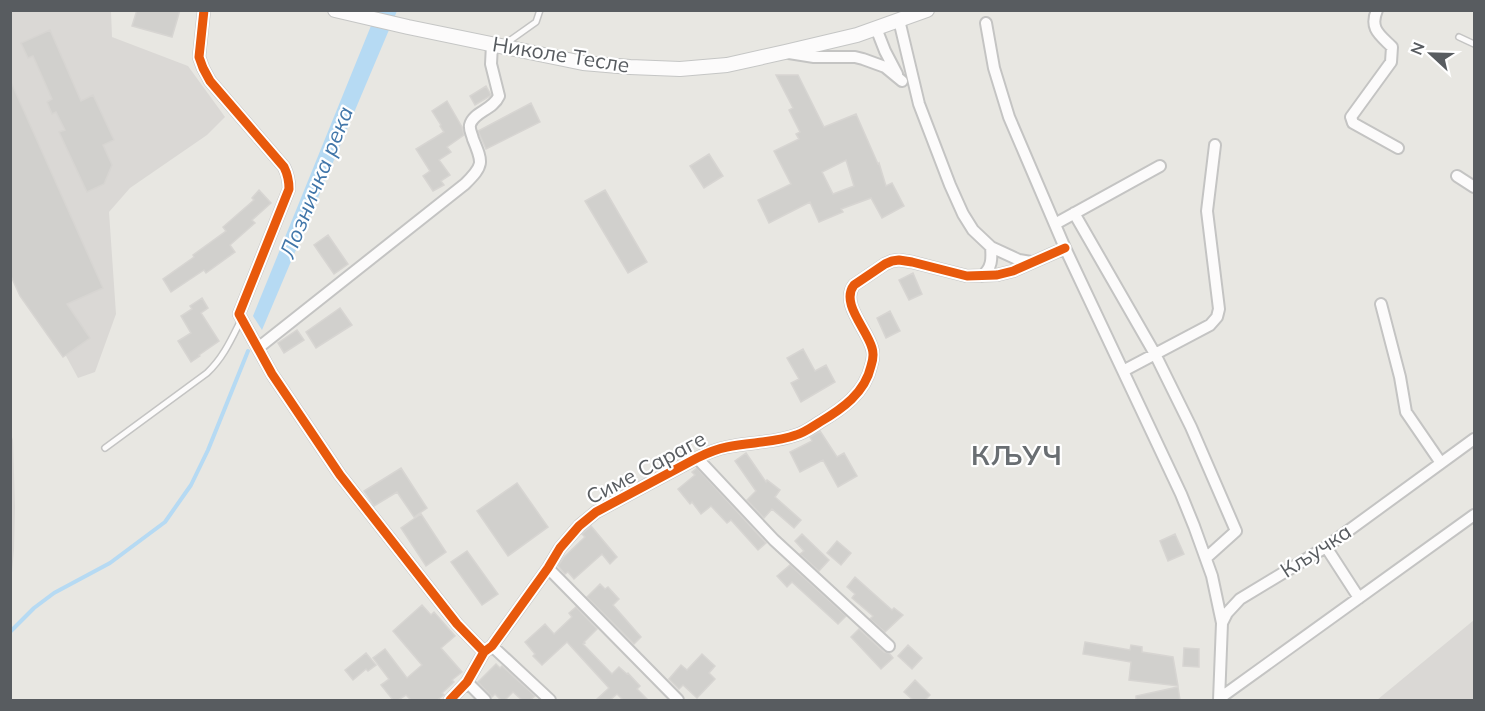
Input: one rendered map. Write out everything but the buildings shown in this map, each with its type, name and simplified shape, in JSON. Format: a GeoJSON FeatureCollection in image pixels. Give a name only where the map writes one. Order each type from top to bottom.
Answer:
{"type":"FeatureCollection","features":[{"type":"Feature","properties":{"kind":"street"},"geometry":{"type":"LineString","coordinates":[[204,10],[199,57],[202,68],[210,81],[284,167],[289,182],[289,189],[239,314],[272,374],[340,475],[457,624],[550,700]]}},
{"type":"Feature","properties":{"kind":"street","name":"Николе Тесле"},"geometry":{"type":"LineString","coordinates":[[335,10],[583,63],[680,69],[726,65],[857,35],[927,10]]}},
{"type":"Feature","properties":{"kind":"street"},"geometry":{"type":"LineString","coordinates":[[1377,10],[1373,19],[1374,27],[1392,47],[1390,62],[1351,117],[1353,123],[1398,148]]}},
{"type":"Feature","properties":{"kind":"street"},"geometry":{"type":"LineString","coordinates":[[899,20],[919,104],[963,214],[973,230],[991,247],[1019,260],[1031,262]]}},
{"type":"Feature","properties":{"kind":"street"},"geometry":{"type":"LineString","coordinates":[[986,23],[994,68],[1009,117],[1065,248],[1181,494],[1206,558],[1222,623],[1219,699]]}},
{"type":"Feature","properties":{"kind":"street"},"geometry":{"type":"LineString","coordinates":[[876,28],[893,67],[919,104]]}},
{"type":"Feature","properties":{"kind":"street"},"geometry":{"type":"LineString","coordinates":[[258,348],[465,184],[476,172],[481,158],[470,130],[471,122],[500,96],[491,64],[497,46]]}},
{"type":"Feature","properties":{"kind":"street"},"geometry":{"type":"LineString","coordinates":[[785,52],[814,57],[855,57],[885,67],[902,81]]}},
{"type":"Feature","properties":{"kind":"street"},"geometry":{"type":"LineString","coordinates":[[1123,371],[1210,325],[1217,317],[1219,309],[1207,211],[1215,145]]}},
{"type":"Feature","properties":{"kind":"street"},"geometry":{"type":"LineString","coordinates":[[1055,224],[1160,166]]}},
{"type":"Feature","properties":{"kind":"street"},"geometry":{"type":"LineString","coordinates":[[1457,176],[1474,187]]}},
{"type":"Feature","properties":{"kind":"street"},"geometry":{"type":"LineString","coordinates":[[1074,213],[1155,354],[1191,427],[1236,531],[1206,558]]}},
{"type":"Feature","properties":{"kind":"street"},"geometry":{"type":"LineString","coordinates":[[982,276],[987,272],[992,260],[991,247]]}},
{"type":"Feature","properties":{"kind":"street","name":"Симе Сараге"},"geometry":{"type":"LineString","coordinates":[[450,700],[467,682],[560,548],[579,526],[596,512],[697,458],[726,447],[798,435],[834,414],[858,394],[870,370],[873,354],[872,345],[850,302],[854,285],[892,261],[899,260],[968,276],[997,275],[1013,271],[1065,248]]}},
{"type":"Feature","properties":{"kind":"street"},"geometry":{"type":"LineString","coordinates":[[1381,304],[1400,377],[1406,412],[1441,463]]}},
{"type":"Feature","properties":{"kind":"street","name":"Кључка"},"geometry":{"type":"LineString","coordinates":[[1222,623],[1227,613],[1240,599],[1326,547],[1474,439]]}},
{"type":"Feature","properties":{"kind":"street"},"geometry":{"type":"LineString","coordinates":[[697,458],[774,540],[889,646]]}},
{"type":"Feature","properties":{"kind":"street"},"geometry":{"type":"LineString","coordinates":[[1219,699],[1474,515]]}},
{"type":"Feature","properties":{"kind":"street"},"geometry":{"type":"LineString","coordinates":[[1326,547],[1359,598]]}},
{"type":"Feature","properties":{"kind":"street"},"geometry":{"type":"LineString","coordinates":[[548,568],[678,700]]}},
{"type":"Feature","properties":{"kind":"street"},"geometry":{"type":"LineString","coordinates":[[467,682],[485,700]]}},
{"type":"Feature","properties":{"kind":"lane"},"geometry":{"type":"LineString","coordinates":[[497,46],[536,22],[540,10]]}},
{"type":"Feature","properties":{"kind":"lane"},"geometry":{"type":"LineString","coordinates":[[1459,38],[1474,44]]}},
{"type":"Feature","properties":{"kind":"lane"},"geometry":{"type":"LineString","coordinates":[[105,448],[215,366],[242,319]]}},
{"type":"Feature","properties":{"kind":"shaded area"},"geometry":{"type":"Polygon","coordinates":[[[11,11],[111,11],[112,37],[188,66],[225,117],[207,135],[130,188],[109,212],[116,314],[95,372],[78,378],[16,264],[11,262],[11,11]]]}},
{"type":"Feature","properties":{"kind":"shaded area"},"geometry":{"type":"Polygon","coordinates":[[[11,434],[15,507],[11,584],[11,434]]]}},
{"type":"Feature","properties":{"kind":"shaded area"},"geometry":{"type":"Polygon","coordinates":[[[1474,620],[1474,700],[1377,700],[1474,620]]]}},
{"type":"Feature","properties":{"kind":"water"},"geometry":{"type":"Polygon","coordinates":[[[377,11],[397,11],[262,330],[253,316],[377,11]]]}},
{"type":"Feature","properties":{"kind":"waterway","name":"Лозничка река"},"geometry":{"type":"LineString","coordinates":[[10,632],[34,608],[54,593],[110,563],[165,522],[191,485],[208,450],[248,351]]}},
{"type":"Feature","properties":{"kind":"cycle path"},"geometry":{"type":"LineString","coordinates":[[204,10],[199,57],[203,68],[210,81],[284,167],[289,183],[289,189],[239,314],[272,374],[340,475],[457,624],[484,652],[467,682],[450,700]]}},
{"type":"Feature","properties":{"kind":"cycle path"},"geometry":{"type":"LineString","coordinates":[[484,652],[492,646],[560,548],[579,526],[596,512],[712,451],[736,445],[779,440],[802,433],[852,399],[868,376],[873,355],[869,341],[852,308],[850,300],[854,285],[892,261],[912,262],[967,276],[997,275],[1013,271],[1065,248]]}},
{"type":"Feature","properties":{"kind":"district","name":"КЉУЧ"},"geometry":{"type":"Point","coordinates":[1017,456]}}]}
